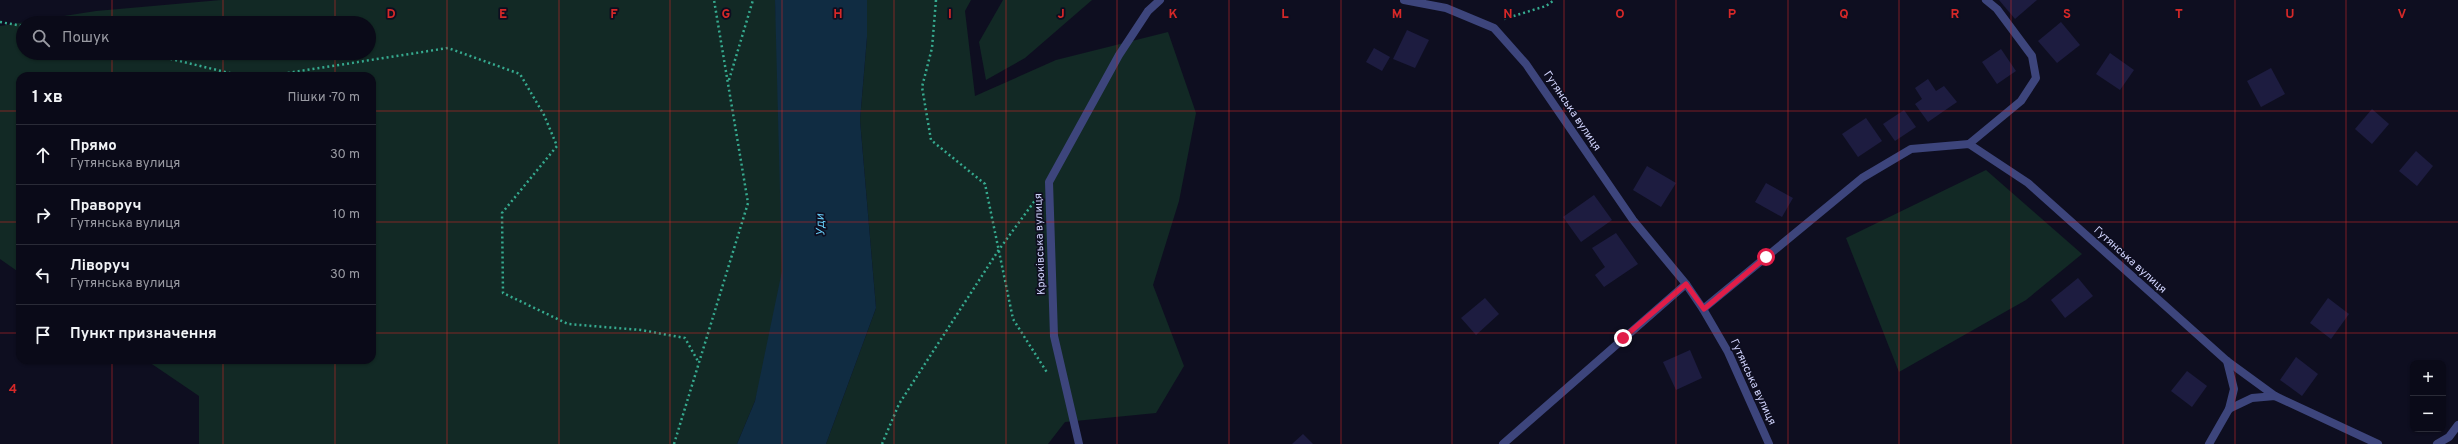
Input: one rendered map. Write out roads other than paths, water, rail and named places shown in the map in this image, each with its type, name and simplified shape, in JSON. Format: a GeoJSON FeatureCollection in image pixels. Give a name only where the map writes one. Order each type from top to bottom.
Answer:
{"type":"FeatureCollection","features":[{"type":"Feature","properties":{"kind":"street","name":"Крюківська вулиця"},"geometry":{"type":"LineString","coordinates":[[1079,444],[1054,336],[1049,182],[1119,55],[1148,11],[1160,0]]}},
{"type":"Feature","properties":{"kind":"street","name":"Гутянська вулиця"},"geometry":{"type":"LineString","coordinates":[[1404,0],[1446,8],[1494,28],[1526,64],[1633,220],[1686,284],[1704,309],[1728,352],[1769,444]]}},
{"type":"Feature","properties":{"kind":"street"},"geometry":{"type":"LineString","coordinates":[[1704,309],[1862,178],[1911,150],[1969,144],[2021,101],[2036,78],[2032,56],[1997,9],[1986,0]]}},
{"type":"Feature","properties":{"kind":"street","name":"Гутянська вулиця"},"geometry":{"type":"LineString","coordinates":[[1969,144],[2028,183],[2228,361],[2275,396],[2378,444]]}},
{"type":"Feature","properties":{"kind":"street"},"geometry":{"type":"LineString","coordinates":[[1503,444],[1686,284]]}},
{"type":"Feature","properties":{"kind":"street"},"geometry":{"type":"LineString","coordinates":[[2209,444],[2229,410],[2234,389],[2228,361]]}},
{"type":"Feature","properties":{"kind":"street","name":"Гутянська вулиця"},"geometry":{"type":"LineString","coordinates":[[2229,410],[2252,398],[2275,396]]}},
{"type":"Feature","properties":{"kind":"street"},"geometry":{"type":"LineString","coordinates":[[2437,444],[2449,437],[2458,426]]}},
{"type":"Feature","properties":{"kind":"water","name":"Уди"},"geometry":{"type":"Polygon","coordinates":[[[775,0],[867,0],[867,37],[860,120],[876,308],[826,444],[737,444],[755,401],[782,271],[775,0]]]}}]}
